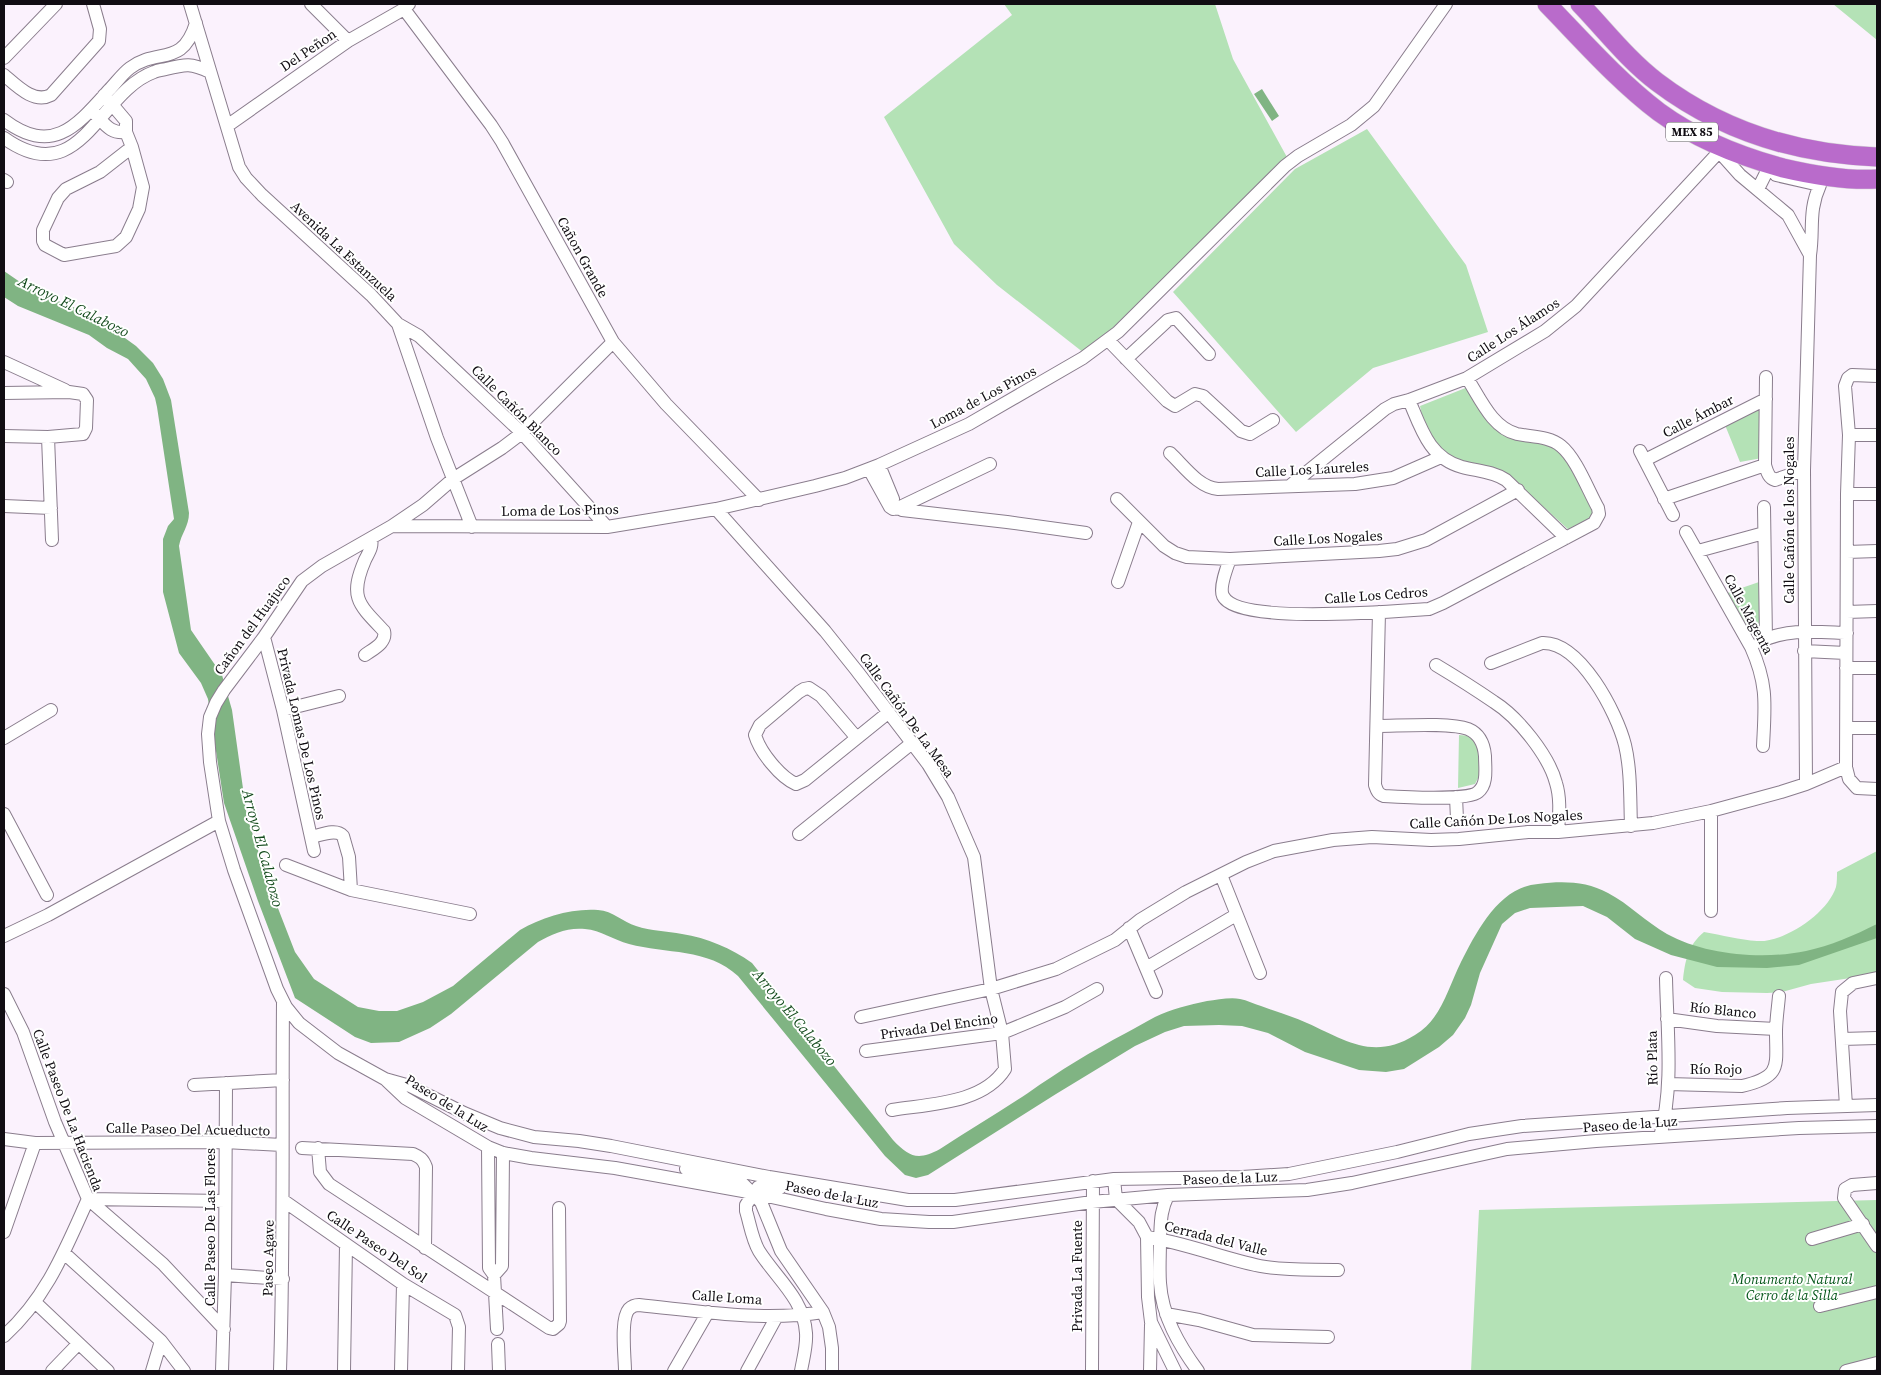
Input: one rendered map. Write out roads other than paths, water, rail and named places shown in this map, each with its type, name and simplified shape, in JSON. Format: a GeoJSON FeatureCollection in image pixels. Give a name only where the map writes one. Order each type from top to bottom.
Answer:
{"type":"FeatureCollection","features":[{"type":"Feature","properties":{"kind":"highway","name":"MEX 85"},"geometry":{"type":"LineString","coordinates":[[1547,4],[1641,97],[1675,122],[1701,137],[1740,154],[1790,169],[1828,176],[1875,179]]}},
{"type":"Feature","properties":{"kind":"highway","name":"MEX 85"},"geometry":{"type":"LineString","coordinates":[[1586,8],[1616,43],[1657,82],[1734,128],[1807,150],[1877,157]]}},
{"type":"Feature","properties":{"kind":"street"},"geometry":{"type":"LineString","coordinates":[[4,58],[56,4]]}},
{"type":"Feature","properties":{"kind":"street"},"geometry":{"type":"LineString","coordinates":[[6,79],[33,96],[44,98],[51,95],[99,41],[100,29],[93,4]]}},
{"type":"Feature","properties":{"kind":"street","name":"Avenida La Estanzuela"},"geometry":{"type":"LineString","coordinates":[[190,4],[239,167],[246,178],[371,295],[398,324],[436,438],[472,527]]}},
{"type":"Feature","properties":{"kind":"street"},"geometry":{"type":"LineString","coordinates":[[311,4],[348,42]]}},
{"type":"Feature","properties":{"kind":"street","name":"Loma de Los Pinos"},"geometry":{"type":"LineString","coordinates":[[392,526],[607,527],[716,509],[846,478],[969,424],[1083,358],[1118,332],[1286,166],[1298,156],[1351,125],[1374,106],[1446,4]]}},
{"type":"Feature","properties":{"kind":"street"},"geometry":{"type":"LineString","coordinates":[[1535,4],[1611,81],[1637,104],[1656,119],[1720,155],[1766,173],[1820,185],[1848,185],[1875,179]]}},
{"type":"Feature","properties":{"kind":"street","name":"Del Peñon"},"geometry":{"type":"LineString","coordinates":[[227,126],[348,42],[407,6]]}},
{"type":"Feature","properties":{"kind":"street","name":"Cañon Grande"},"geometry":{"type":"LineString","coordinates":[[407,6],[502,142],[612,342],[666,404],[759,500]]}},
{"type":"Feature","properties":{"kind":"street"},"geometry":{"type":"LineString","coordinates":[[4,138],[29,151],[53,153],[72,145],[81,139],[131,67],[178,51],[184,47],[192,36],[196,24]]}},
{"type":"Feature","properties":{"kind":"street"},"geometry":{"type":"LineString","coordinates":[[108,100],[154,72],[190,64],[210,72]]}},
{"type":"Feature","properties":{"kind":"street"},"geometry":{"type":"LineString","coordinates":[[108,100],[126,121],[126,132],[132,147],[143,187],[139,209],[122,241],[116,246],[68,255],[60,254],[45,245],[43,230],[58,198],[66,189],[100,172],[132,147]]}},
{"type":"Feature","properties":{"kind":"street"},"geometry":{"type":"LineString","coordinates":[[4,120],[26,134],[45,138],[57,136],[96,115]]}},
{"type":"Feature","properties":{"kind":"street"},"geometry":{"type":"LineString","coordinates":[[96,115],[117,133],[126,132]]}},
{"type":"Feature","properties":{"kind":"street"},"geometry":{"type":"LineString","coordinates":[[1720,155],[1788,215],[1810,255]]}},
{"type":"Feature","properties":{"kind":"street","name":"Calle Los Álamos"},"geometry":{"type":"LineString","coordinates":[[1291,485],[1385,409],[1467,378],[1545,331],[1576,306],[1720,155]]}},
{"type":"Feature","properties":{"kind":"street"},"geometry":{"type":"LineString","coordinates":[[1758,189],[1766,173]]}},
{"type":"Feature","properties":{"kind":"street","name":"Calle Cañón de los Nogales"},"geometry":{"type":"LineString","coordinates":[[1806,784],[1804,470],[1812,210],[1814,198],[1820,185]]}},
{"type":"Feature","properties":{"kind":"street"},"geometry":{"type":"LineString","coordinates":[[1126,359],[1168,320],[1176,318],[1209,354]]}},
{"type":"Feature","properties":{"kind":"street","name":"Calle Cañón Blanco"},"geometry":{"type":"LineString","coordinates":[[398,324],[410,329],[419,336],[522,433],[607,527]]}},
{"type":"Feature","properties":{"kind":"street"},"geometry":{"type":"LineString","coordinates":[[1108,340],[1167,401],[1175,406],[1195,394],[1203,396],[1242,430],[1250,434],[1273,420]]}},
{"type":"Feature","properties":{"kind":"street","name":"Cañon del Huajuco"},"geometry":{"type":"LineString","coordinates":[[283,1001],[251,917],[219,821],[208,746],[210,717],[224,690],[264,637],[302,581],[322,566],[392,526],[453,479],[522,433],[612,342]]}},
{"type":"Feature","properties":{"kind":"street"},"geometry":{"type":"LineString","coordinates":[[4,362],[69,392]]}},
{"type":"Feature","properties":{"kind":"street"},"geometry":{"type":"LineString","coordinates":[[1877,376],[1852,375],[1846,381],[1849,436],[1846,494],[1846,767],[1849,779],[1857,788],[1877,789]]}},
{"type":"Feature","properties":{"kind":"street"},"geometry":{"type":"LineString","coordinates":[[1766,377],[1766,465],[1769,475],[1774,480],[1804,470]]}},
{"type":"Feature","properties":{"kind":"street","name":"Calle Los Cedros"},"geometry":{"type":"LineString","coordinates":[[1230,559],[1221,590],[1223,596],[1233,605],[1276,614],[1300,615],[1428,608],[1443,603],[1594,524],[1599,514],[1570,456],[1562,447],[1554,442],[1506,430],[1491,416],[1467,378]]}},
{"type":"Feature","properties":{"kind":"street"},"geometry":{"type":"LineString","coordinates":[[4,393],[69,392],[83,394],[87,400],[86,432],[79,435],[48,437],[4,436]]}},
{"type":"Feature","properties":{"kind":"street","name":"Calle Ámbar"},"geometry":{"type":"LineString","coordinates":[[1664,499],[1642,456],[1766,399]]}},
{"type":"Feature","properties":{"kind":"street"},"geometry":{"type":"LineString","coordinates":[[1409,400],[1426,441],[1440,457],[1460,466],[1497,474],[1518,490],[1566,538]]}},
{"type":"Feature","properties":{"kind":"street"},"geometry":{"type":"LineString","coordinates":[[1849,436],[1877,435]]}},
{"type":"Feature","properties":{"kind":"street"},"geometry":{"type":"LineString","coordinates":[[48,437],[52,540]]}},
{"type":"Feature","properties":{"kind":"street","name":"Calle Los Laureles"},"geometry":{"type":"LineString","coordinates":[[1170,453],[1199,482],[1211,488],[1355,484],[1393,478],[1440,457]]}},
{"type":"Feature","properties":{"kind":"street"},"geometry":{"type":"LineString","coordinates":[[898,508],[990,464]]}},
{"type":"Feature","properties":{"kind":"street"},"geometry":{"type":"LineString","coordinates":[[1673,515],[1664,499],[1766,465]]}},
{"type":"Feature","properties":{"kind":"street"},"geometry":{"type":"LineString","coordinates":[[874,467],[898,508],[902,510],[1007,522],[1086,534]]}},
{"type":"Feature","properties":{"kind":"street","name":"Calle Los Nogales"},"geometry":{"type":"LineString","coordinates":[[1117,499],[1164,546],[1175,553],[1187,557],[1230,559],[1379,551],[1412,545],[1426,540],[1518,490]]}},
{"type":"Feature","properties":{"kind":"street"},"geometry":{"type":"LineString","coordinates":[[1846,494],[1877,494]]}},
{"type":"Feature","properties":{"kind":"street"},"geometry":{"type":"LineString","coordinates":[[4,506],[51,508]]}},
{"type":"Feature","properties":{"kind":"street"},"geometry":{"type":"LineString","coordinates":[[1764,507],[1766,639]]}},
{"type":"Feature","properties":{"kind":"street","name":"Calle Cañón De La Mesa"},"geometry":{"type":"LineString","coordinates":[[716,509],[825,631],[928,764],[948,797],[974,857],[991,989],[1002,1033],[1005,1069],[996,1079],[979,1091],[965,1097],[892,1110]]}},
{"type":"Feature","properties":{"kind":"street"},"geometry":{"type":"LineString","coordinates":[[1118,582],[1139,522]]}},
{"type":"Feature","properties":{"kind":"street","name":"Calle Magenta"},"geometry":{"type":"LineString","coordinates":[[1686,532],[1751,646],[1759,665],[1764,687],[1763,746]]}},
{"type":"Feature","properties":{"kind":"street"},"geometry":{"type":"LineString","coordinates":[[1698,551],[1764,533]]}},
{"type":"Feature","properties":{"kind":"street"},"geometry":{"type":"LineString","coordinates":[[365,655],[383,641],[385,636],[384,631],[362,608],[357,599],[357,590],[364,562],[372,544],[371,538]]}},
{"type":"Feature","properties":{"kind":"street"},"geometry":{"type":"LineString","coordinates":[[1847,552],[1877,551]]}},
{"type":"Feature","properties":{"kind":"street"},"geometry":{"type":"LineString","coordinates":[[1847,612],[1877,611]]}},
{"type":"Feature","properties":{"kind":"street"},"geometry":{"type":"LineString","coordinates":[[1377,726],[1457,726],[1476,734],[1484,747],[1485,781],[1478,794],[1456,798],[1384,796],[1378,793],[1375,785],[1379,612]]}},
{"type":"Feature","properties":{"kind":"street"},"geometry":{"type":"LineString","coordinates":[[1751,646],[1766,639],[1804,631],[1846,633]]}},
{"type":"Feature","properties":{"kind":"street","name":"Privada Lomas De Los Pinos"},"geometry":{"type":"LineString","coordinates":[[264,637],[283,710],[314,851]]}},
{"type":"Feature","properties":{"kind":"street"},"geometry":{"type":"LineString","coordinates":[[1492,663],[1542,643],[1549,643],[1567,651],[1583,666],[1618,721],[1626,747],[1631,826]]}},
{"type":"Feature","properties":{"kind":"street"},"geometry":{"type":"LineString","coordinates":[[1804,652],[1846,653]]}},
{"type":"Feature","properties":{"kind":"street"},"geometry":{"type":"LineString","coordinates":[[1436,664],[1496,703],[1521,726],[1543,752],[1557,785],[1559,804],[1558,832]]}},
{"type":"Feature","properties":{"kind":"street"},"geometry":{"type":"LineString","coordinates":[[1846,668],[1877,668]]}},
{"type":"Feature","properties":{"kind":"street"},"geometry":{"type":"LineString","coordinates":[[856,737],[821,696],[809,688],[799,692],[760,725],[755,735],[760,747],[783,776],[796,784],[805,780],[889,712]]}},
{"type":"Feature","properties":{"kind":"street"},"geometry":{"type":"LineString","coordinates":[[283,710],[339,696]]}},
{"type":"Feature","properties":{"kind":"street"},"geometry":{"type":"LineString","coordinates":[[4,738],[51,710]]}},
{"type":"Feature","properties":{"kind":"street"},"geometry":{"type":"LineString","coordinates":[[1847,728],[1877,728]]}},
{"type":"Feature","properties":{"kind":"street"},"geometry":{"type":"LineString","coordinates":[[799,834],[912,743]]}},
{"type":"Feature","properties":{"kind":"street","name":"Calle Cañón De Los Nogales"},"geometry":{"type":"LineString","coordinates":[[861,1017],[991,989],[1056,969],[1115,940],[1129,928],[1186,892],[1246,862],[1274,851],[1333,840],[1372,837],[1431,840],[1631,826],[1677,819],[1711,811],[1806,784],[1846,767]]}},
{"type":"Feature","properties":{"kind":"street"},"geometry":{"type":"LineString","coordinates":[[1456,798],[1457,819]]}},
{"type":"Feature","properties":{"kind":"street"},"geometry":{"type":"LineString","coordinates":[[1711,811],[1711,911]]}},
{"type":"Feature","properties":{"kind":"street"},"geometry":{"type":"LineString","coordinates":[[4,814],[47,895]]}},
{"type":"Feature","properties":{"kind":"street"},"geometry":{"type":"LineString","coordinates":[[4,936],[48,915],[219,821]]}},
{"type":"Feature","properties":{"kind":"street","name":"Privada Lomas De Los Pinos"},"geometry":{"type":"LineString","coordinates":[[312,837],[336,832],[341,833],[349,857],[351,890]]}},
{"type":"Feature","properties":{"kind":"street"},"geometry":{"type":"LineString","coordinates":[[286,865],[351,890],[470,914]]}},
{"type":"Feature","properties":{"kind":"street"},"geometry":{"type":"LineString","coordinates":[[1220,875],[1260,973]]}},
{"type":"Feature","properties":{"kind":"street"},"geometry":{"type":"LineString","coordinates":[[1146,968],[1236,915]]}},
{"type":"Feature","properties":{"kind":"street"},"geometry":{"type":"LineString","coordinates":[[1129,928],[1156,992]]}},
{"type":"Feature","properties":{"kind":"street","name":"Río Plata"},"geometry":{"type":"LineString","coordinates":[[1660,1137],[1666,1118],[1668,1084],[1666,978]]}},
{"type":"Feature","properties":{"kind":"street"},"geometry":{"type":"LineString","coordinates":[[1846,1106],[1840,1011],[1842,992],[1853,983],[1877,978]]}},
{"type":"Feature","properties":{"kind":"street","name":"Privada Del Encino"},"geometry":{"type":"LineString","coordinates":[[866,1052],[1002,1033],[1065,1007],[1097,989]]}},
{"type":"Feature","properties":{"kind":"street","name":"Calle Paseo De La Hacienda"},"geometry":{"type":"LineString","coordinates":[[4,994],[23,1032],[55,1122],[88,1198],[64,1253],[36,1303],[4,1336]]}},
{"type":"Feature","properties":{"kind":"street","name":"Río Rojo"},"geometry":{"type":"LineString","coordinates":[[1668,1084],[1742,1086],[1754,1083],[1768,1076],[1776,1066],[1777,1061],[1776,1029],[1779,996]]}},
{"type":"Feature","properties":{"kind":"street"},"geometry":{"type":"LineString","coordinates":[[283,1001],[298,1023],[313,1035],[338,1053],[385,1079]]}},
{"type":"Feature","properties":{"kind":"street"},"geometry":{"type":"LineString","coordinates":[[282,1145],[283,1001]]}},
{"type":"Feature","properties":{"kind":"street","name":"Río Blanco"},"geometry":{"type":"LineString","coordinates":[[1667,1019],[1717,1026],[1776,1029]]}},
{"type":"Feature","properties":{"kind":"street"},"geometry":{"type":"LineString","coordinates":[[1842,1039],[1877,1038]]}},
{"type":"Feature","properties":{"kind":"street","name":"Paseo de la Luz"},"geometry":{"type":"LineString","coordinates":[[385,1079],[404,1098],[488,1147],[503,1153],[615,1168],[754,1193],[826,1210],[881,1219],[929,1222],[953,1222],[1092,1202],[1168,1195],[1307,1190],[1422,1168],[1494,1150],[1596,1141],[1798,1128],[1877,1126]]}},
{"type":"Feature","properties":{"kind":"street","name":"Paseo de la Luz"},"geometry":{"type":"LineString","coordinates":[[385,1079],[410,1086],[483,1122],[518,1134],[579,1141],[839,1190],[908,1200],[955,1200],[1114,1179],[1290,1174],[1397,1152],[1469,1134],[1522,1126],[1596,1120],[1666,1118],[1787,1108],[1877,1105]]}},
{"type":"Feature","properties":{"kind":"street"},"geometry":{"type":"LineString","coordinates":[[194,1085],[283,1080]]}},
{"type":"Feature","properties":{"kind":"street","name":"Calle Paseo De Las Flores"},"geometry":{"type":"LineString","coordinates":[[222,1371],[225,1275],[226,1083]]}},
{"type":"Feature","properties":{"kind":"street"},"geometry":{"type":"LineString","coordinates":[[1596,1120],[1596,1141]]}},
{"type":"Feature","properties":{"kind":"street","name":"Calle Paseo Del Acueducto"},"geometry":{"type":"LineString","coordinates":[[4,1139],[35,1143],[225,1142],[282,1145]]}},
{"type":"Feature","properties":{"kind":"street"},"geometry":{"type":"LineString","coordinates":[[4,1232],[35,1143]]}},
{"type":"Feature","properties":{"kind":"street","name":"Paseo Agave"},"geometry":{"type":"LineString","coordinates":[[280,1371],[284,1201],[282,1145]]}},
{"type":"Feature","properties":{"kind":"street"},"geometry":{"type":"LineString","coordinates":[[488,1147],[489,1268],[494,1275],[497,1329]]}},
{"type":"Feature","properties":{"kind":"street"},"geometry":{"type":"LineString","coordinates":[[302,1148],[413,1154],[420,1157],[426,1167],[425,1248]]}},
{"type":"Feature","properties":{"kind":"street"},"geometry":{"type":"LineString","coordinates":[[318,1148],[320,1172],[326,1181],[425,1248],[553,1329],[559,1324],[561,1286],[559,1208]]}},
{"type":"Feature","properties":{"kind":"street"},"geometry":{"type":"LineString","coordinates":[[642,1152],[678,1167],[735,1180],[747,1186],[754,1193],[765,1208],[781,1251],[823,1312],[829,1327],[832,1348],[832,1371]]}},
{"type":"Feature","properties":{"kind":"street"},"geometry":{"type":"LineString","coordinates":[[494,1275],[502,1266],[503,1153]]}},
{"type":"Feature","properties":{"kind":"street"},"geometry":{"type":"LineString","coordinates":[[488,1175],[502,1177]]}},
{"type":"Feature","properties":{"kind":"street"},"geometry":{"type":"LineString","coordinates":[[1215,1177],[1215,1193]]}},
{"type":"Feature","properties":{"kind":"street"},"geometry":{"type":"LineString","coordinates":[[1114,1179],[1116,1200],[1140,1222],[1147,1236],[1148,1297],[1151,1322],[1150,1371]]}},
{"type":"Feature","properties":{"kind":"street","name":"Privada La Fuente"},"geometry":{"type":"LineString","coordinates":[[1092,1371],[1093,1181]]}},
{"type":"Feature","properties":{"kind":"street"},"geometry":{"type":"LineString","coordinates":[[1877,1183],[1852,1184],[1845,1189],[1844,1198],[1877,1246]]}},
{"type":"Feature","properties":{"kind":"street"},"geometry":{"type":"LineString","coordinates":[[800,1371],[806,1344],[803,1315],[795,1299],[764,1258],[754,1239],[746,1205],[761,1185],[815,1192],[839,1190]]}},
{"type":"Feature","properties":{"kind":"street"},"geometry":{"type":"LineString","coordinates":[[1168,1195],[1161,1215],[1160,1284],[1166,1314],[1179,1343],[1198,1371]]}},
{"type":"Feature","properties":{"kind":"street"},"geometry":{"type":"LineString","coordinates":[[979,1196],[981,1218]]}},
{"type":"Feature","properties":{"kind":"street"},"geometry":{"type":"LineString","coordinates":[[88,1198],[225,1201]]}},
{"type":"Feature","properties":{"kind":"street"},"geometry":{"type":"LineString","coordinates":[[88,1198],[162,1264],[224,1329]]}},
{"type":"Feature","properties":{"kind":"street","name":"Calle Paseo Del Sol"},"geometry":{"type":"LineString","coordinates":[[284,1201],[403,1284],[455,1315],[459,1327],[458,1371]]}},
{"type":"Feature","properties":{"kind":"street"},"geometry":{"type":"LineString","coordinates":[[748,1219],[769,1219]]}},
{"type":"Feature","properties":{"kind":"street"},"geometry":{"type":"LineString","coordinates":[[1812,1239],[1863,1224]]}},
{"type":"Feature","properties":{"kind":"street","name":"Cerrada del Valle"},"geometry":{"type":"LineString","coordinates":[[1147,1236],[1259,1266],[1277,1269],[1338,1270]]}},
{"type":"Feature","properties":{"kind":"street"},"geometry":{"type":"LineString","coordinates":[[344,1371],[346,1245]]}},
{"type":"Feature","properties":{"kind":"street"},"geometry":{"type":"LineString","coordinates":[[764,1258],[781,1251]]}},
{"type":"Feature","properties":{"kind":"street"},"geometry":{"type":"LineString","coordinates":[[64,1253],[160,1341],[184,1371]]}},
{"type":"Feature","properties":{"kind":"street"},"geometry":{"type":"LineString","coordinates":[[225,1275],[283,1279]]}},
{"type":"Feature","properties":{"kind":"street"},"geometry":{"type":"LineString","coordinates":[[401,1371],[403,1284]]}},
{"type":"Feature","properties":{"kind":"street"},"geometry":{"type":"LineString","coordinates":[[1820,1306],[1877,1292]]}},
{"type":"Feature","properties":{"kind":"street"},"geometry":{"type":"LineString","coordinates":[[36,1303],[108,1371]]}},
{"type":"Feature","properties":{"kind":"street","name":"Calle Loma"},"geometry":{"type":"LineString","coordinates":[[625,1371],[624,1320],[629,1309],[639,1305],[777,1316],[823,1312]]}},
{"type":"Feature","properties":{"kind":"street"},"geometry":{"type":"LineString","coordinates":[[674,1371],[708,1312]]}},
{"type":"Feature","properties":{"kind":"street"},"geometry":{"type":"LineString","coordinates":[[1166,1314],[1199,1320],[1253,1336],[1328,1337]]}},
{"type":"Feature","properties":{"kind":"street"},"geometry":{"type":"LineString","coordinates":[[747,1371],[777,1316]]}},
{"type":"Feature","properties":{"kind":"street"},"geometry":{"type":"LineString","coordinates":[[1151,1322],[1175,1371]]}},
{"type":"Feature","properties":{"kind":"street"},"geometry":{"type":"LineString","coordinates":[[152,1371],[160,1341]]}},
{"type":"Feature","properties":{"kind":"street"},"geometry":{"type":"LineString","coordinates":[[52,1371],[78,1344]]}},
{"type":"Feature","properties":{"kind":"street"},"geometry":{"type":"LineString","coordinates":[[498,1344],[499,1371]]}},
{"type":"Feature","properties":{"kind":"street"},"geometry":{"type":"LineString","coordinates":[[1846,1371],[1877,1362]]}},
{"type":"Feature","properties":{"kind":"water"},"geometry":{"type":"Polygon","coordinates":[[[1262,89],[1279,116],[1272,121],[1254,94],[1262,89]]]}},
{"type":"Feature","properties":{"kind":"water","name":"Arroyo El Calabozo"},"geometry":{"type":"Polygon","coordinates":[[[4,271],[33,291],[93,315],[136,346],[153,363],[163,379],[171,400],[189,513],[188,522],[179,546],[191,630],[222,675],[232,710],[247,817],[274,898],[295,952],[314,979],[358,1007],[379,1011],[397,1011],[423,1002],[453,986],[520,930],[529,925],[547,917],[578,910],[603,911],[642,928],[691,936],[719,944],[752,963],[893,1140],[909,1153],[920,1156],[940,1149],[1064,1069],[1113,1040],[1161,1014],[1194,1004],[1232,998],[1240,999],[1296,1018],[1360,1045],[1372,1047],[1400,1043],[1424,1029],[1431,1021],[1443,1003],[1461,962],[1482,924],[1501,902],[1512,893],[1524,887],[1556,882],[1591,886],[1616,897],[1667,934],[1699,947],[1735,954],[1771,955],[1806,951],[1842,940],[1877,924],[1877,938],[1799,965],[1767,968],[1717,967],[1671,955],[1635,939],[1607,917],[1583,906],[1530,908],[1515,913],[1502,924],[1480,973],[1471,1005],[1465,1018],[1453,1035],[1439,1047],[1404,1069],[1386,1072],[1359,1070],[1305,1052],[1268,1033],[1242,1026],[1184,1026],[1165,1032],[1135,1046],[928,1175],[916,1178],[905,1175],[885,1156],[738,976],[726,967],[700,956],[629,944],[591,930],[566,930],[538,942],[451,1014],[430,1028],[399,1042],[371,1043],[355,1037],[295,998],[258,901],[224,803],[208,699],[201,683],[179,653],[163,592],[163,539],[168,526],[174,519],[157,407],[146,379],[128,359],[107,348],[89,335],[18,306],[4,297],[4,271]]]}},
{"type":"Feature","properties":{"kind":"park label","name":"Monumento Natural Cerro de la Silla"},"geometry":{"type":"Point","coordinates":[1792,1288]}}]}
